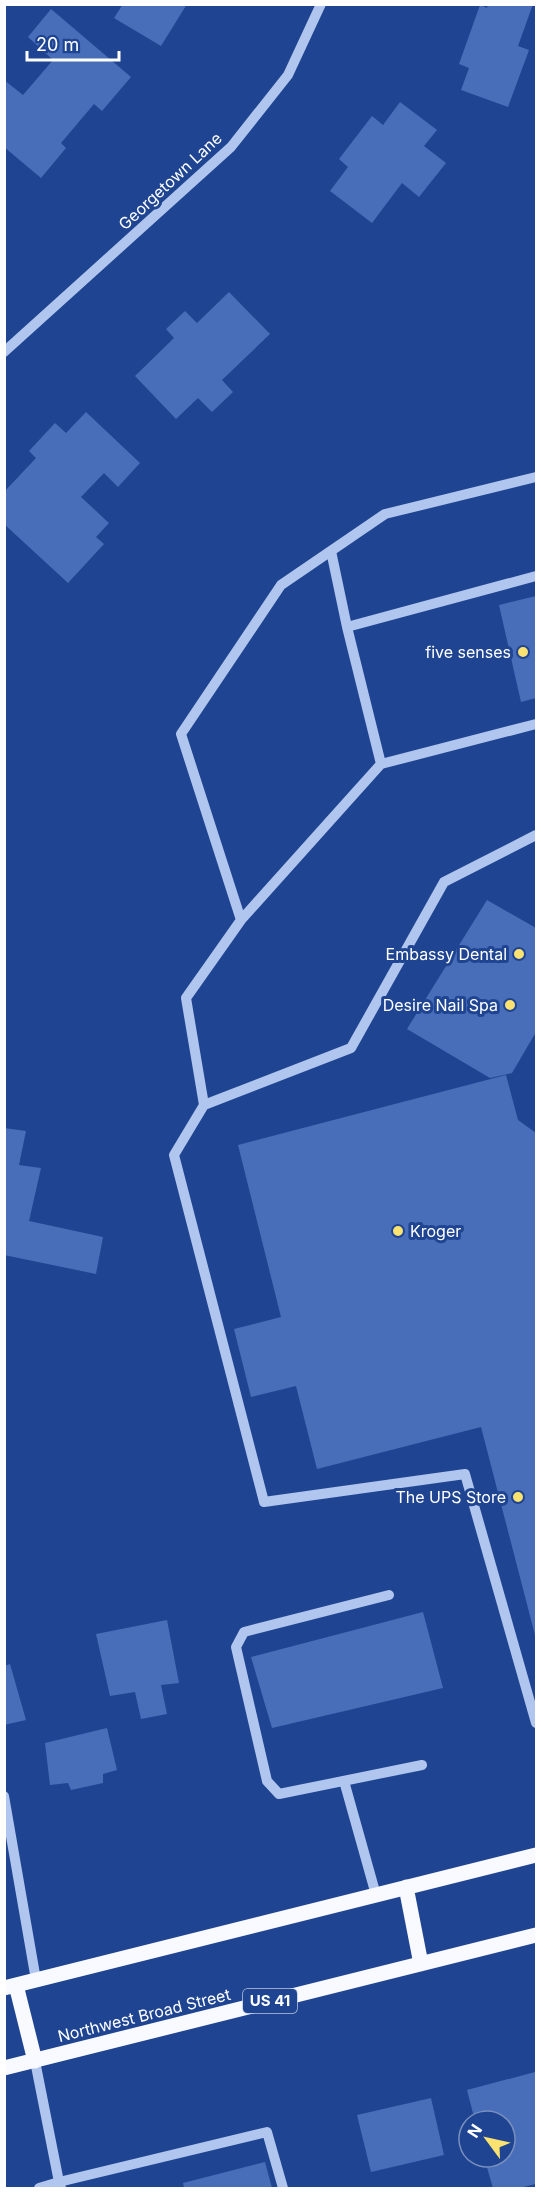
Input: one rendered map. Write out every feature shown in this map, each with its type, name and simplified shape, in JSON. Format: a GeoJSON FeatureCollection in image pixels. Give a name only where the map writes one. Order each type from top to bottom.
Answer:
{"type":"FeatureCollection","features":[{"type":"Feature","properties":{"kind":"main road"},"geometry":{"type":"LineString","coordinates":[[35,2061],[10,1987],[537,1855]]}},
{"type":"Feature","properties":{"kind":"main road"},"geometry":{"type":"LineString","coordinates":[[406,1887],[421,1964]]}},
{"type":"Feature","properties":{"kind":"main road","name":"Northwest Broad Street"},"geometry":{"type":"LineString","coordinates":[[4,2068],[537,1935]]}},
{"type":"Feature","properties":{"kind":"street","name":"Georgetown Lane"},"geometry":{"type":"LineString","coordinates":[[4,352],[231,147],[288,75],[321,4]]}},
{"type":"Feature","properties":{"kind":"street"},"geometry":{"type":"LineString","coordinates":[[241,921],[181,734],[281,585],[385,514],[537,477]]}},
{"type":"Feature","properties":{"kind":"street"},"geometry":{"type":"LineString","coordinates":[[331,551],[381,764]]}},
{"type":"Feature","properties":{"kind":"street"},"geometry":{"type":"LineString","coordinates":[[347,627],[537,576]]}},
{"type":"Feature","properties":{"kind":"street"},"geometry":{"type":"LineString","coordinates":[[204,1105],[186,999],[241,921],[381,764],[537,724]]}},
{"type":"Feature","properties":{"kind":"street"},"geometry":{"type":"LineString","coordinates":[[537,834],[444,882],[351,1048],[204,1105],[174,1155],[264,1502],[465,1474],[534,1723],[537,1723]]}},
{"type":"Feature","properties":{"kind":"street"},"geometry":{"type":"LineString","coordinates":[[389,1595],[244,1632],[236,1647],[267,1781],[279,1794],[422,1765]]}},
{"type":"Feature","properties":{"kind":"street"},"geometry":{"type":"LineString","coordinates":[[344,1781],[376,1895]]}},
{"type":"Feature","properties":{"kind":"street"},"geometry":{"type":"LineString","coordinates":[[4,1796],[36,1980]]}},
{"type":"Feature","properties":{"kind":"street"},"geometry":{"type":"LineString","coordinates":[[35,2061],[60,2186]]}},
{"type":"Feature","properties":{"kind":"street"},"geometry":{"type":"LineString","coordinates":[[39,2188],[60,2186],[267,2132],[283,2188]]}},
{"type":"Feature","properties":{"kind":"building"},"geometry":{"type":"Polygon","coordinates":[[[123,4],[187,4],[161,46],[114,18],[123,4]]]}},
{"type":"Feature","properties":{"kind":"building"},"geometry":{"type":"Polygon","coordinates":[[[488,4],[533,4],[518,46],[529,50],[508,107],[461,90],[469,68],[459,64],[480,5],[487,8],[488,4]]]}},
{"type":"Feature","properties":{"kind":"building"},"geometry":{"type":"Polygon","coordinates":[[[51,9],[131,77],[102,111],[94,104],[61,143],[66,148],[41,178],[4,147],[4,80],[23,95],[53,60],[28,37],[51,9]]]}},
{"type":"Feature","properties":{"kind":"building"},"geometry":{"type":"Polygon","coordinates":[[[400,102],[437,130],[424,146],[446,163],[419,197],[402,183],[372,223],[330,191],[348,167],[339,159],[372,116],[383,125],[400,102]]]}},
{"type":"Feature","properties":{"kind":"building"},"geometry":{"type":"Polygon","coordinates":[[[229,292],[270,334],[222,380],[233,392],[212,412],[198,398],[176,419],[135,376],[174,338],[166,329],[185,311],[197,323],[229,292]]]}},
{"type":"Feature","properties":{"kind":"building"},"geometry":{"type":"Polygon","coordinates":[[[86,412],[140,463],[118,487],[104,473],[81,497],[109,523],[96,537],[104,544],[68,583],[4,524],[4,492],[36,458],[29,451],[55,423],[66,433],[86,412]]]}},
{"type":"Feature","properties":{"kind":"building","name":"five senses"},"geometry":{"type":"Polygon","coordinates":[[[536,596],[536,698],[521,702],[499,605],[536,596]]]}},
{"type":"Feature","properties":{"kind":"building"},"geometry":{"type":"Polygon","coordinates":[[[487,900],[536,928],[536,1032],[512,1073],[490,1078],[407,1029],[487,900]]]}},
{"type":"Feature","properties":{"kind":"building","name":"Kroger"},"geometry":{"type":"Polygon","coordinates":[[[506,1075],[518,1120],[536,1133],[536,1639],[481,1427],[317,1469],[296,1386],[251,1397],[234,1329],[281,1317],[238,1145],[506,1075]]]}},
{"type":"Feature","properties":{"kind":"building"},"geometry":{"type":"Polygon","coordinates":[[[4,1128],[26,1131],[19,1165],[41,1168],[29,1221],[103,1237],[96,1274],[4,1255],[4,1128]]]}},
{"type":"Feature","properties":{"kind":"building"},"geometry":{"type":"Polygon","coordinates":[[[423,1612],[443,1688],[272,1728],[251,1657],[423,1612]]]}},
{"type":"Feature","properties":{"kind":"building"},"geometry":{"type":"Polygon","coordinates":[[[167,1620],[179,1683],[161,1685],[167,1714],[141,1719],[135,1692],[110,1696],[96,1634],[167,1620]]]}},
{"type":"Feature","properties":{"kind":"building"},"geometry":{"type":"Polygon","coordinates":[[[10,1664],[26,1720],[4,1725],[4,1666],[10,1664]]]}},
{"type":"Feature","properties":{"kind":"building"},"geometry":{"type":"Polygon","coordinates":[[[107,1728],[117,1770],[103,1774],[103,1783],[71,1790],[68,1783],[50,1785],[45,1743],[107,1728]]]}},
{"type":"Feature","properties":{"kind":"building"},"geometry":{"type":"Polygon","coordinates":[[[535,2072],[536,2184],[519,2188],[493,2188],[487,2169],[517,2169],[517,2109],[472,2109],[467,2090],[535,2072]]]}},
{"type":"Feature","properties":{"kind":"building"},"geometry":{"type":"Polygon","coordinates":[[[431,2098],[444,2155],[371,2172],[357,2115],[431,2098]]]}},
{"type":"Feature","properties":{"kind":"building"},"geometry":{"type":"Polygon","coordinates":[[[265,2162],[272,2188],[184,2188],[183,2183],[265,2162]]]}},
{"type":"Feature","properties":{"kind":"place","name":"five senses"},"geometry":{"type":"Point","coordinates":[523,652]}},
{"type":"Feature","properties":{"kind":"place","name":"Embassy Dental"},"geometry":{"type":"Point","coordinates":[519,954]}},
{"type":"Feature","properties":{"kind":"place","name":"Desire Nail Spa"},"geometry":{"type":"Point","coordinates":[510,1005]}},
{"type":"Feature","properties":{"kind":"place","name":"Kroger"},"geometry":{"type":"Point","coordinates":[398,1231]}},
{"type":"Feature","properties":{"kind":"place","name":"The UPS Store"},"geometry":{"type":"Point","coordinates":[518,1497]}}]}
